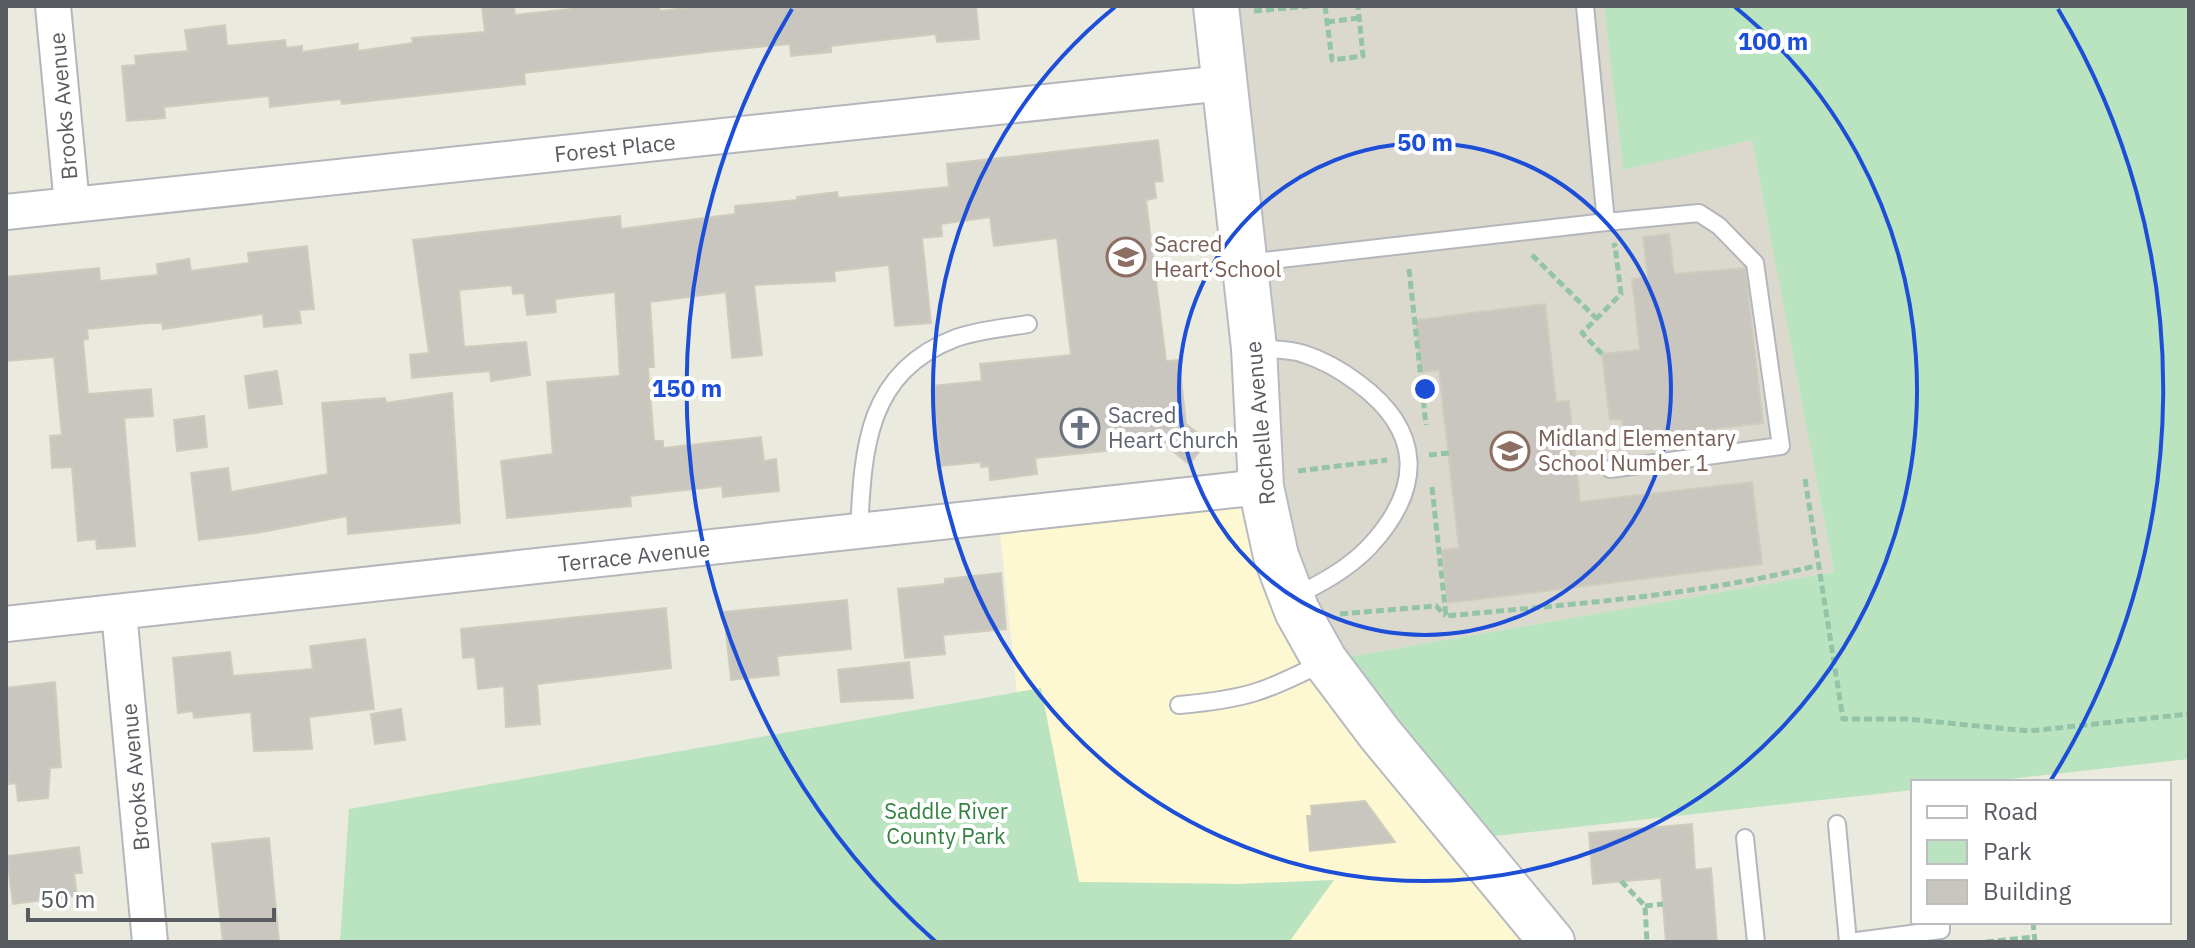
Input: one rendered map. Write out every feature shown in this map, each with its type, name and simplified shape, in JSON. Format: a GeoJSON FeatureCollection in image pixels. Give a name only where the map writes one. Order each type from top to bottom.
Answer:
{"type":"FeatureCollection","features":[{"type":"Feature","properties":{"kind":"street","name":"Brooks Avenue"},"geometry":{"type":"LineString","coordinates":[[53,6],[72,205]]}},
{"type":"Feature","properties":{"kind":"street","name":"Rochelle Avenue"},"geometry":{"type":"LineString","coordinates":[[1217,10],[1254,348],[1278,484],[1276,556],[1307,590],[1325,661],[1380,734],[1552,942]]}},
{"type":"Feature","properties":{"kind":"street","name":"Forest Place"},"geometry":{"type":"LineString","coordinates":[[6,212],[1224,83]]}},
{"type":"Feature","properties":{"kind":"street","name":"Terrace Avenue"},"geometry":{"type":"LineString","coordinates":[[6,624],[1278,484]]}},
{"type":"Feature","properties":{"kind":"street","name":"Brooks Avenue"},"geometry":{"type":"LineString","coordinates":[[119,612],[150,942]]}},
{"type":"Feature","properties":{"kind":"lane"},"geometry":{"type":"LineString","coordinates":[[1585,6],[1606,222]]}},
{"type":"Feature","properties":{"kind":"lane"},"geometry":{"type":"LineString","coordinates":[[1245,263],[1699,213],[1719,226],[1755,263],[1781,446],[1610,469]]}},
{"type":"Feature","properties":{"kind":"lane"},"geometry":{"type":"LineString","coordinates":[[859,531],[863,452],[884,395],[910,364],[956,338],[1028,324]]}},
{"type":"Feature","properties":{"kind":"lane"},"geometry":{"type":"LineString","coordinates":[[1254,348],[1303,353],[1343,372],[1381,400],[1404,431],[1411,465],[1399,506],[1369,547],[1307,590]]}},
{"type":"Feature","properties":{"kind":"lane"},"geometry":{"type":"LineString","coordinates":[[1179,705],[1236,700],[1268,691],[1325,661]]}},
{"type":"Feature","properties":{"kind":"lane"},"geometry":{"type":"LineString","coordinates":[[1837,824],[1849,942],[1941,930],[1941,924]]}},
{"type":"Feature","properties":{"kind":"lane"},"geometry":{"type":"LineString","coordinates":[[1745,838],[1756,942]]}},
{"type":"Feature","properties":{"kind":"path"},"geometry":{"type":"LineString","coordinates":[[1217,10],[1310,6]]}},
{"type":"Feature","properties":{"kind":"path"},"geometry":{"type":"LineString","coordinates":[[1325,6],[1332,60],[1363,56],[1358,6]]}},
{"type":"Feature","properties":{"kind":"path"},"geometry":{"type":"LineString","coordinates":[[1327,22],[1359,18]]}},
{"type":"Feature","properties":{"kind":"path"},"geometry":{"type":"LineString","coordinates":[[1601,247],[1615,245],[1621,294],[1582,333],[1602,354]]}},
{"type":"Feature","properties":{"kind":"path"},"geometry":{"type":"LineString","coordinates":[[1517,256],[1546,253]]}},
{"type":"Feature","properties":{"kind":"path"},"geometry":{"type":"LineString","coordinates":[[1532,254],[1597,319]]}},
{"type":"Feature","properties":{"kind":"path"},"geometry":{"type":"LineString","coordinates":[[1394,270],[1424,267]]}},
{"type":"Feature","properties":{"kind":"path"},"geometry":{"type":"LineString","coordinates":[[1409,269],[1430,470]]}},
{"type":"Feature","properties":{"kind":"path"},"geometry":{"type":"LineString","coordinates":[[1278,484],[1293,472],[1449,453]]}},
{"type":"Feature","properties":{"kind":"path"},"geometry":{"type":"LineString","coordinates":[[1805,479],[1843,719],[1907,719],[2029,731],[2189,714]]}},
{"type":"Feature","properties":{"kind":"path"},"geometry":{"type":"LineString","coordinates":[[1432,485],[1446,616]]}},
{"type":"Feature","properties":{"kind":"path"},"geometry":{"type":"LineString","coordinates":[[1446,616],[1695,591],[1744,584],[1819,565]]}},
{"type":"Feature","properties":{"kind":"path"},"geometry":{"type":"LineString","coordinates":[[1307,590],[1337,614],[1436,606],[1446,616]]}},
{"type":"Feature","properties":{"kind":"path"},"geometry":{"type":"LineString","coordinates":[[1621,881],[1645,906],[1647,942]]}},
{"type":"Feature","properties":{"kind":"path"},"geometry":{"type":"LineString","coordinates":[[1645,906],[1663,904]]}},
{"type":"Feature","properties":{"kind":"path"},"geometry":{"type":"LineString","coordinates":[[1986,942],[2035,940]]}},
{"type":"Feature","properties":{"kind":"shaded area"},"geometry":{"type":"Polygon","coordinates":[[[1216,6],[1604,6],[1623,170],[1752,139],[1834,572],[1325,661],[1297,611],[1216,6]]]}},
{"type":"Feature","properties":{"kind":"shaded area"},"geometry":{"type":"Polygon","coordinates":[[[1261,487],[1276,556],[1552,942],[1289,942],[1333,880],[1239,884],[1079,882],[1041,689],[1017,692],[998,516],[1261,487]]]}},
{"type":"Feature","properties":{"kind":"green space"},"geometry":{"type":"Polygon","coordinates":[[[1604,6],[2189,6],[2189,759],[2001,780],[1911,780],[1911,790],[1467,839],[1325,661],[1834,572],[1752,140],[1623,170],[1604,6]]]}},
{"type":"Feature","properties":{"kind":"green space","name":"Saddle River County Park"},"geometry":{"type":"Polygon","coordinates":[[[1041,688],[1079,882],[1239,884],[1334,880],[1289,942],[340,942],[349,809],[1041,688]]]}},
{"type":"Feature","properties":{"kind":"building"},"geometry":{"type":"Polygon","coordinates":[[[482,6],[514,6],[515,15],[570,9],[570,6],[659,6],[660,11],[704,6],[976,6],[979,39],[937,42],[936,34],[831,46],[831,52],[791,56],[790,44],[715,51],[524,73],[525,84],[342,104],[341,99],[270,107],[269,96],[164,107],[165,118],[127,121],[122,66],[136,65],[135,56],[188,51],[185,30],[225,25],[227,46],[285,40],[286,48],[302,46],[302,52],[358,44],[358,51],[413,43],[412,38],[485,32],[482,6]]]}},
{"type":"Feature","properties":{"kind":"building"},"geometry":{"type":"Polygon","coordinates":[[[1158,140],[1163,181],[1154,182],[1156,198],[1146,200],[1166,361],[1179,360],[1186,424],[1208,441],[1189,464],[1165,445],[1035,458],[1037,474],[990,480],[989,466],[981,467],[981,462],[941,466],[933,386],[982,381],[980,364],[1071,355],[1057,238],[994,246],[990,217],[941,224],[942,236],[922,238],[931,323],[895,326],[889,265],[834,271],[835,281],[754,285],[762,355],[732,358],[726,292],[650,302],[654,367],[648,367],[654,441],[663,441],[663,448],[761,437],[764,461],[776,459],[779,491],[723,497],[722,486],[630,496],[631,506],[507,518],[501,461],[553,454],[547,382],[620,376],[615,292],[555,299],[556,312],[527,315],[524,293],[513,294],[512,285],[459,290],[464,347],[526,342],[530,375],[491,381],[490,371],[412,378],[410,355],[429,353],[413,240],[620,216],[621,229],[735,214],[735,206],[797,200],[797,197],[837,192],[838,198],[949,187],[947,164],[1158,140]]]}},
{"type":"Feature","properties":{"kind":"building"},"geometry":{"type":"Polygon","coordinates":[[[1669,234],[1674,274],[1745,268],[1763,423],[1625,439],[1622,419],[1610,420],[1602,354],[1640,350],[1632,279],[1648,277],[1643,237],[1669,234]]]}},
{"type":"Feature","properties":{"kind":"building"},"geometry":{"type":"Polygon","coordinates":[[[307,246],[314,309],[299,310],[301,323],[264,327],[263,314],[163,329],[162,323],[149,323],[87,329],[88,339],[83,340],[88,394],[151,389],[153,416],[124,418],[135,546],[97,549],[96,539],[78,541],[72,467],[52,468],[50,436],[62,435],[54,357],[6,361],[6,277],[99,268],[100,281],[158,275],[157,264],[189,259],[191,271],[249,263],[248,253],[307,246]]]}},
{"type":"Feature","properties":{"kind":"building"},"geometry":{"type":"Polygon","coordinates":[[[1545,304],[1556,402],[1569,401],[1580,502],[1752,482],[1762,564],[1447,603],[1442,550],[1459,548],[1439,370],[1421,372],[1416,320],[1545,304]]]}},
{"type":"Feature","properties":{"kind":"building"},"geometry":{"type":"Polygon","coordinates":[[[277,371],[282,404],[249,408],[245,376],[277,371]]]}},
{"type":"Feature","properties":{"kind":"building"},"geometry":{"type":"Polygon","coordinates":[[[452,393],[460,523],[348,534],[347,516],[199,540],[191,473],[228,468],[231,492],[328,474],[322,403],[385,398],[386,403],[452,393]]]}},
{"type":"Feature","properties":{"kind":"building"},"geometry":{"type":"Polygon","coordinates":[[[204,416],[207,447],[177,451],[174,420],[204,416]]]}},
{"type":"Feature","properties":{"kind":"building"},"geometry":{"type":"Polygon","coordinates":[[[1001,573],[1006,629],[943,635],[945,654],[905,658],[898,589],[945,584],[945,579],[1001,573]]]}},
{"type":"Feature","properties":{"kind":"building"},"geometry":{"type":"Polygon","coordinates":[[[847,600],[851,649],[777,656],[779,675],[731,680],[724,612],[847,600]]]}},
{"type":"Feature","properties":{"kind":"building"},"geometry":{"type":"Polygon","coordinates":[[[666,608],[671,668],[537,684],[540,724],[506,727],[504,686],[478,689],[475,657],[463,658],[461,629],[666,608]]]}},
{"type":"Feature","properties":{"kind":"building"},"geometry":{"type":"Polygon","coordinates":[[[365,639],[374,709],[309,717],[312,749],[254,751],[251,712],[194,718],[193,711],[178,713],[173,658],[230,652],[233,676],[313,669],[310,646],[365,639]]]}},
{"type":"Feature","properties":{"kind":"building"},"geometry":{"type":"Polygon","coordinates":[[[909,662],[913,698],[841,702],[838,670],[909,662]]]}},
{"type":"Feature","properties":{"kind":"building"},"geometry":{"type":"Polygon","coordinates":[[[55,682],[61,767],[50,768],[48,798],[18,801],[16,783],[9,784],[6,688],[55,682]]]}},
{"type":"Feature","properties":{"kind":"building"},"geometry":{"type":"Polygon","coordinates":[[[401,709],[405,740],[375,744],[371,714],[401,709]]]}},
{"type":"Feature","properties":{"kind":"building"},"geometry":{"type":"Polygon","coordinates":[[[1365,801],[1395,842],[1310,851],[1307,816],[1312,816],[1311,806],[1365,801]]]}},
{"type":"Feature","properties":{"kind":"building"},"geometry":{"type":"Polygon","coordinates":[[[1692,824],[1695,870],[1711,868],[1717,942],[1666,942],[1661,878],[1593,884],[1589,833],[1692,824]]]}},
{"type":"Feature","properties":{"kind":"building"},"geometry":{"type":"Polygon","coordinates":[[[269,838],[279,942],[223,942],[212,844],[269,838]]]}},
{"type":"Feature","properties":{"kind":"building"},"geometry":{"type":"Polygon","coordinates":[[[79,847],[82,873],[74,873],[77,896],[13,904],[7,856],[79,847]]]}},
{"type":"Feature","properties":{"kind":"place","name":"Sacred Heart School"},"geometry":{"type":"Point","coordinates":[1126,257]}},
{"type":"Feature","properties":{"kind":"place","name":"Sacred Heart Church"},"geometry":{"type":"Point","coordinates":[1080,428]}},
{"type":"Feature","properties":{"kind":"place","name":"Midland Elementary School Number 1"},"geometry":{"type":"Point","coordinates":[1510,451]}}]}
